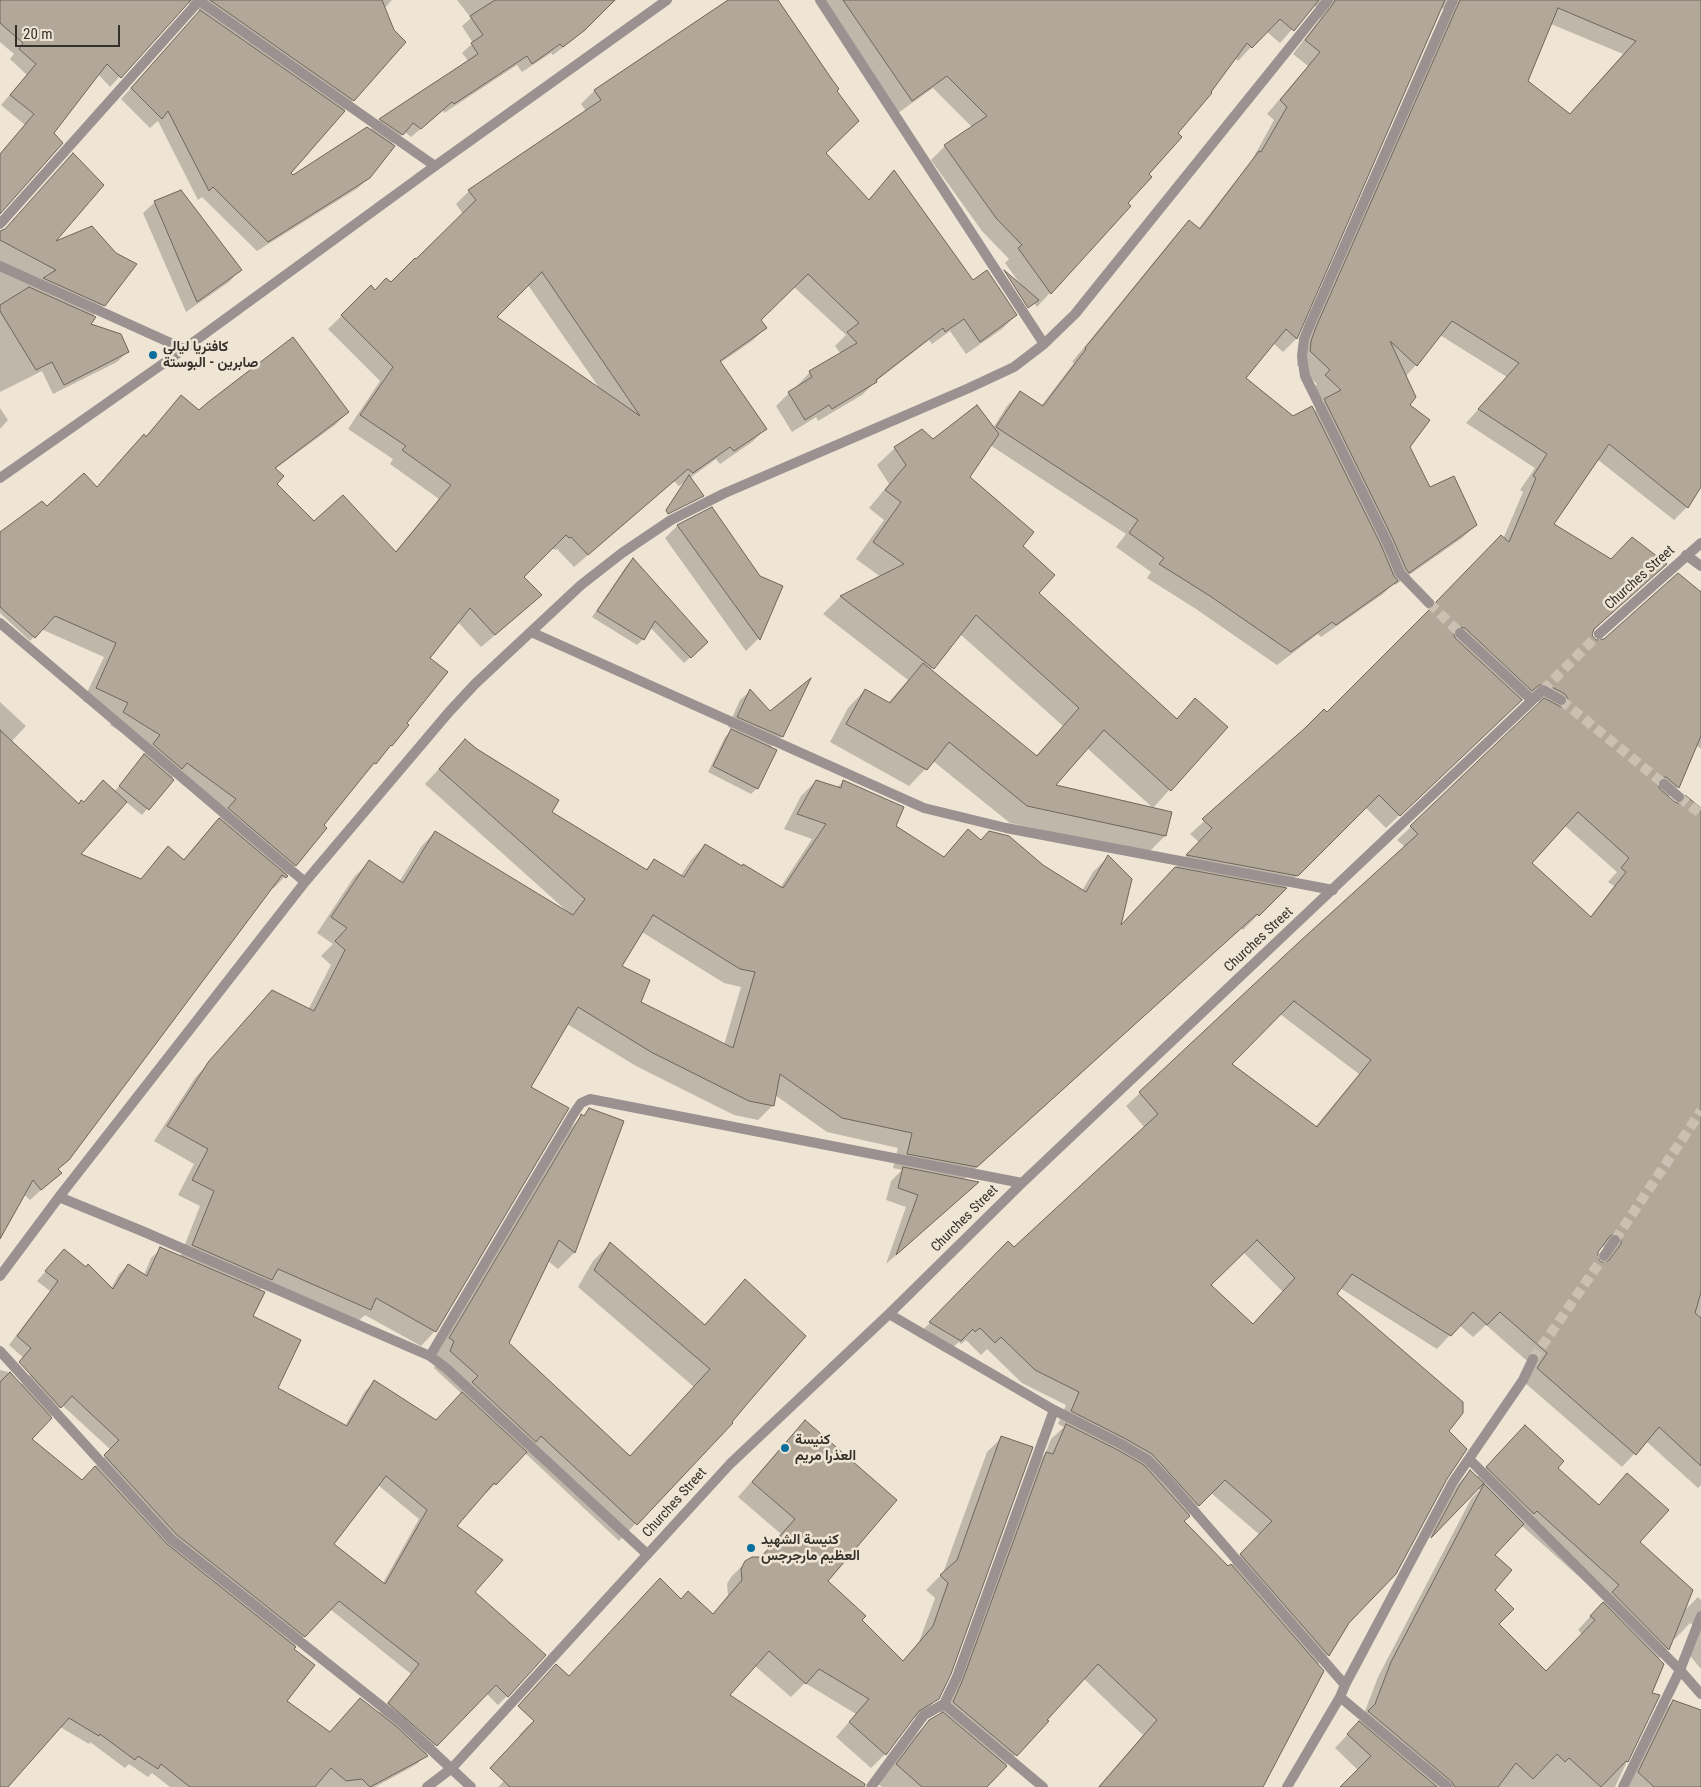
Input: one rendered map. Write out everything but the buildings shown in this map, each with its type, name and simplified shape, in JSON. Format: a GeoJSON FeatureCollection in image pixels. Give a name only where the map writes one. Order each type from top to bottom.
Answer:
{"type":"FeatureCollection","features":[{"type":"Feature","properties":{"kind":"street"},"geometry":{"type":"LineString","coordinates":[[0,224],[199,0],[435,166]]}},
{"type":"Feature","properties":{"kind":"street"},"geometry":{"type":"LineString","coordinates":[[0,478],[184,349],[667,0]]}},
{"type":"Feature","properties":{"kind":"street"},"geometry":{"type":"LineString","coordinates":[[820,0],[1044,344]]}},
{"type":"Feature","properties":{"kind":"street"},"geometry":{"type":"LineString","coordinates":[[0,1276],[59,1197],[305,882],[475,684],[595,575],[622,553],[671,520],[725,493],[1014,367],[1044,344],[1075,314],[1328,0]]}},
{"type":"Feature","properties":{"kind":"street"},"geometry":{"type":"LineString","coordinates":[[1429,603],[1400,573],[1387,542],[1305,376],[1302,356],[1304,339],[1310,324],[1453,0]]}},
{"type":"Feature","properties":{"kind":"street"},"geometry":{"type":"LineString","coordinates":[[0,266],[184,349]]}},
{"type":"Feature","properties":{"kind":"street","name":"Churches Street"},"geometry":{"type":"LineString","coordinates":[[1599,634],[1701,543]]}},
{"type":"Feature","properties":{"kind":"street"},"geometry":{"type":"LineString","coordinates":[[1686,555],[1701,566]]}},
{"type":"Feature","properties":{"kind":"street"},"geometry":{"type":"LineString","coordinates":[[0,623],[305,882]]}},
{"type":"Feature","properties":{"kind":"street"},"geometry":{"type":"LineString","coordinates":[[531,632],[924,808],[1006,828],[1332,890]]}},
{"type":"Feature","properties":{"kind":"street"},"geometry":{"type":"LineString","coordinates":[[1460,633],[1532,700]]}},
{"type":"Feature","properties":{"kind":"street","name":"Churches Street"},"geometry":{"type":"LineString","coordinates":[[427,1787],[452,1768],[730,1464],[889,1314],[1022,1182],[1543,690],[1561,700]]}},
{"type":"Feature","properties":{"kind":"street"},"geometry":{"type":"LineString","coordinates":[[1664,784],[1679,797]]}},
{"type":"Feature","properties":{"kind":"street"},"geometry":{"type":"LineString","coordinates":[[430,1356],[574,1113],[581,1103],[590,1099],[1022,1182]]}},
{"type":"Feature","properties":{"kind":"street"},"geometry":{"type":"LineString","coordinates":[[59,1197],[430,1356],[446,1368],[648,1554]]}},
{"type":"Feature","properties":{"kind":"street"},"geometry":{"type":"LineString","coordinates":[[1604,1256],[1614,1240]]}},
{"type":"Feature","properties":{"kind":"street"},"geometry":{"type":"LineString","coordinates":[[889,1314],[1054,1410],[1148,1460],[1170,1482],[1345,1685]]}},
{"type":"Feature","properties":{"kind":"street"},"geometry":{"type":"LineString","coordinates":[[0,1351],[171,1539],[393,1716],[471,1787]]}},
{"type":"Feature","properties":{"kind":"street"},"geometry":{"type":"LineString","coordinates":[[1287,1787],[1340,1698],[1345,1685],[1453,1482],[1523,1380],[1533,1359]]}},
{"type":"Feature","properties":{"kind":"street"},"geometry":{"type":"LineString","coordinates":[[871,1787],[924,1715],[944,1704],[957,1677],[1054,1410]]}},
{"type":"Feature","properties":{"kind":"street"},"geometry":{"type":"LineString","coordinates":[[1469,1459],[1680,1670],[1701,1694]]}},
{"type":"Feature","properties":{"kind":"street"},"geometry":{"type":"LineString","coordinates":[[1623,1787],[1680,1670],[1701,1616]]}},
{"type":"Feature","properties":{"kind":"street"},"geometry":{"type":"LineString","coordinates":[[1340,1698],[1448,1787]]}},
{"type":"Feature","properties":{"kind":"street"},"geometry":{"type":"LineString","coordinates":[[944,1704],[1043,1787]]}},
{"type":"Feature","properties":{"kind":"tunnel"},"geometry":{"type":"LineString","coordinates":[[1429,603],[1460,633]]}},
{"type":"Feature","properties":{"kind":"tunnel"},"geometry":{"type":"LineString","coordinates":[[1543,690],[1599,634]]}},
{"type":"Feature","properties":{"kind":"tunnel"},"geometry":{"type":"LineString","coordinates":[[1561,700],[1664,784]]}},
{"type":"Feature","properties":{"kind":"tunnel"},"geometry":{"type":"LineString","coordinates":[[1679,797],[1701,814]]}},
{"type":"Feature","properties":{"kind":"tunnel"},"geometry":{"type":"LineString","coordinates":[[1615,1240],[1701,1111]]}},
{"type":"Feature","properties":{"kind":"tunnel"},"geometry":{"type":"LineString","coordinates":[[1533,1359],[1604,1256]]}},
{"type":"Feature","properties":{"kind":"place","name":"كافتريا ليالي صابرين - البوستة"},"geometry":{"type":"Point","coordinates":[153,355]}},
{"type":"Feature","properties":{"kind":"place","name":"كنيسة العذرا مريم"},"geometry":{"type":"Point","coordinates":[785,1448]}},
{"type":"Feature","properties":{"kind":"place","name":"كنيسة الشهيد العظيم مارجرجس"},"geometry":{"type":"Point","coordinates":[751,1548]}}]}
